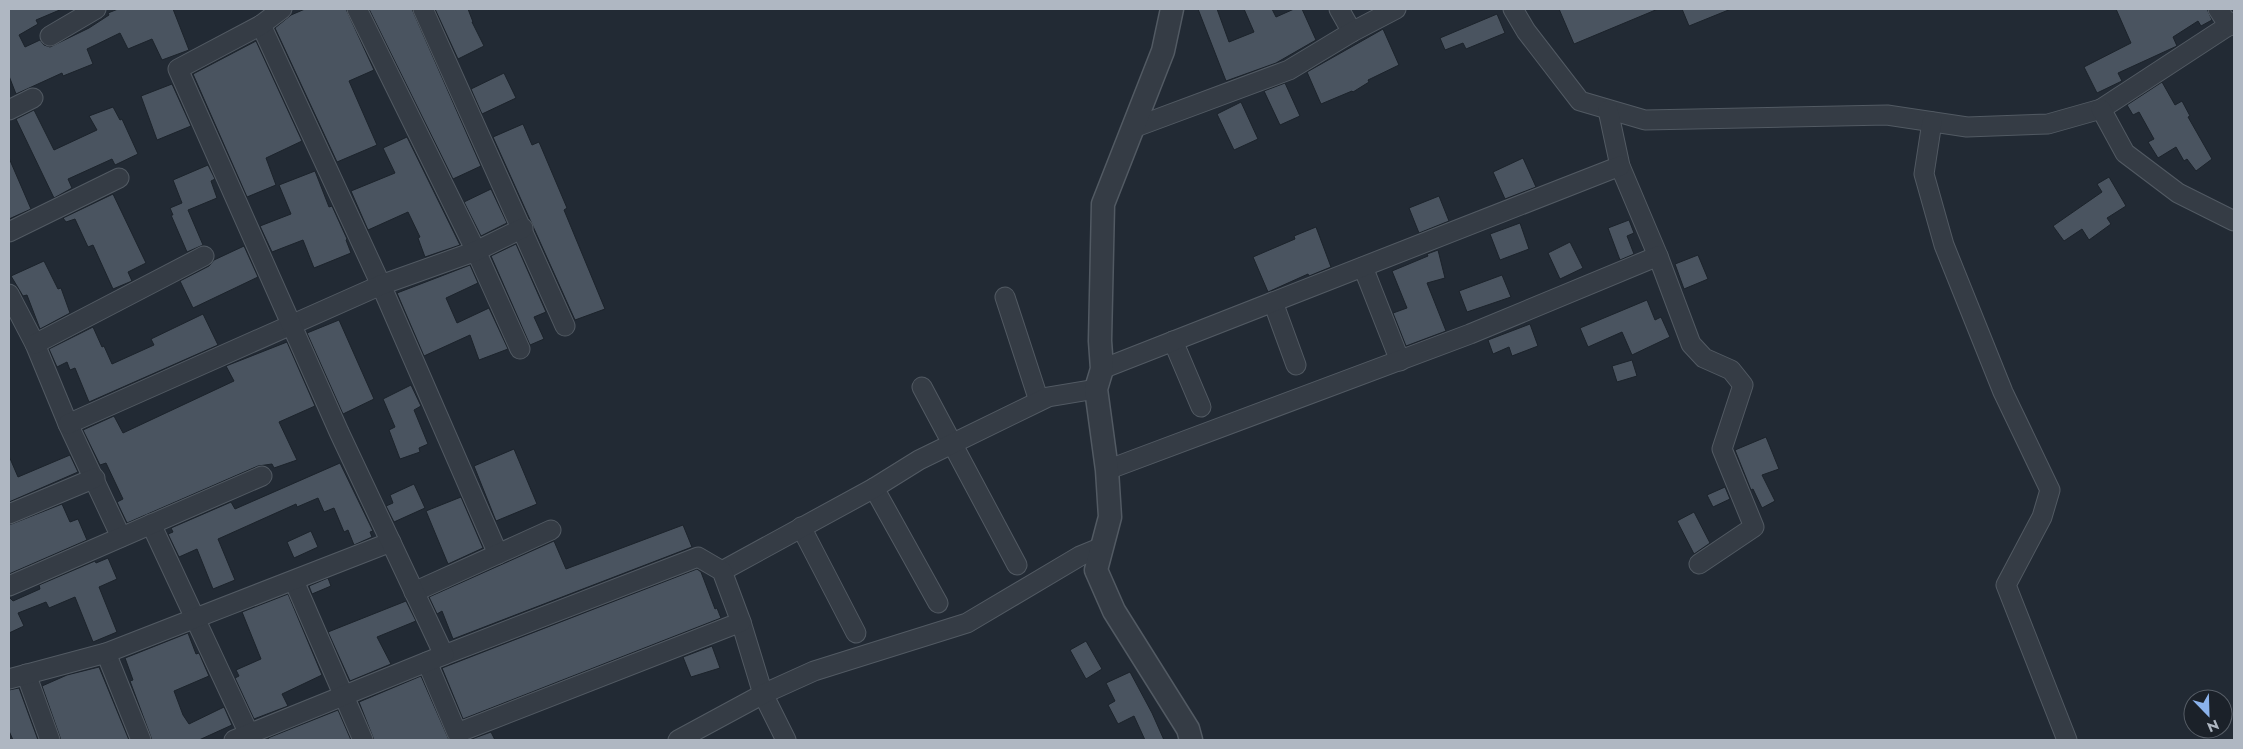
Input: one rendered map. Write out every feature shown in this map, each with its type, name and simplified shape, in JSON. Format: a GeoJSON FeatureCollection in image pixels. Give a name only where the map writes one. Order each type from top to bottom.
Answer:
{"type":"FeatureCollection","features":[{"type":"Feature","properties":{"kind":"street"},"geometry":{"type":"LineString","coordinates":[[50,36],[96,9]]}},
{"type":"Feature","properties":{"kind":"street"},"geometry":{"type":"LineString","coordinates":[[282,9],[261,25],[178,70],[291,324],[444,655]]}},
{"type":"Feature","properties":{"kind":"street"},"geometry":{"type":"LineString","coordinates":[[357,9],[476,251],[520,349]]}},
{"type":"Feature","properties":{"kind":"street"},"geometry":{"type":"LineString","coordinates":[[424,9],[565,326]]}},
{"type":"Feature","properties":{"kind":"street"},"geometry":{"type":"LineString","coordinates":[[1172,9],[1163,51],[1103,204],[1099,379],[1110,517],[1096,570],[1114,611],[1188,729],[1191,740]]}},
{"type":"Feature","properties":{"kind":"street"},"geometry":{"type":"LineString","coordinates":[[1339,9],[1352,32]]}},
{"type":"Feature","properties":{"kind":"street"},"geometry":{"type":"LineString","coordinates":[[1133,128],[1289,70],[1352,32],[1396,9]]}},
{"type":"Feature","properties":{"kind":"street"},"geometry":{"type":"LineString","coordinates":[[1513,9],[1526,31],[1580,101],[1645,120],[1886,114],[1967,127],[2048,124],[2101,109],[2232,24],[2218,9]]}},
{"type":"Feature","properties":{"kind":"street"},"geometry":{"type":"LineString","coordinates":[[261,25],[381,285],[498,554]]}},
{"type":"Feature","properties":{"kind":"street"},"geometry":{"type":"LineString","coordinates":[[9,110],[33,98]]}},
{"type":"Feature","properties":{"kind":"street"},"geometry":{"type":"LineString","coordinates":[[2101,109],[2125,153],[2178,193],[2234,221]]}},
{"type":"Feature","properties":{"kind":"street"},"geometry":{"type":"LineString","coordinates":[[1608,110],[1620,166],[1658,256],[1691,344],[1704,358],[1731,370],[1742,385],[1722,449],[1754,527],[1699,564]]}},
{"type":"Feature","properties":{"kind":"street"},"geometry":{"type":"LineString","coordinates":[[1932,122],[1924,174],[1944,246],[2003,392],[2050,490],[2042,517],[2006,585],[2067,740]]}},
{"type":"Feature","properties":{"kind":"street"},"geometry":{"type":"LineString","coordinates":[[722,571],[874,488],[919,460],[1039,401],[1099,379],[1173,341],[1620,166]]}},
{"type":"Feature","properties":{"kind":"street"},"geometry":{"type":"LineString","coordinates":[[9,232],[119,178]]}},
{"type":"Feature","properties":{"kind":"street"},"geometry":{"type":"LineString","coordinates":[[68,424],[381,285],[476,251],[523,228]]}},
{"type":"Feature","properties":{"kind":"street"},"geometry":{"type":"LineString","coordinates":[[35,344],[204,256]]}},
{"type":"Feature","properties":{"kind":"street"},"geometry":{"type":"LineString","coordinates":[[1107,470],[1400,361],[1658,256]]}},
{"type":"Feature","properties":{"kind":"street"},"geometry":{"type":"LineString","coordinates":[[1363,267],[1400,361]]}},
{"type":"Feature","properties":{"kind":"street"},"geometry":{"type":"LineString","coordinates":[[9,294],[35,344],[68,424],[95,478],[121,537]]}},
{"type":"Feature","properties":{"kind":"street"},"geometry":{"type":"LineString","coordinates":[[1005,298],[1039,401]]}},
{"type":"Feature","properties":{"kind":"street"},"geometry":{"type":"LineString","coordinates":[[1273,302],[1296,365]]}},
{"type":"Feature","properties":{"kind":"street"},"geometry":{"type":"LineString","coordinates":[[1173,341],[1201,407]]}},
{"type":"Feature","properties":{"kind":"street"},"geometry":{"type":"LineString","coordinates":[[922,387],[1017,565]]}},
{"type":"Feature","properties":{"kind":"street"},"geometry":{"type":"LineString","coordinates":[[9,586],[262,476]]}},
{"type":"Feature","properties":{"kind":"street"},"geometry":{"type":"LineString","coordinates":[[9,514],[95,478]]}},
{"type":"Feature","properties":{"kind":"street"},"geometry":{"type":"LineString","coordinates":[[874,488],[938,603]]}},
{"type":"Feature","properties":{"kind":"street"},"geometry":{"type":"LineString","coordinates":[[151,524],[252,736],[444,655],[698,557],[722,571],[741,622],[763,694],[786,740]]}},
{"type":"Feature","properties":{"kind":"street"},"geometry":{"type":"LineString","coordinates":[[801,527],[856,633]]}},
{"type":"Feature","properties":{"kind":"street"},"geometry":{"type":"LineString","coordinates":[[414,592],[551,530]]}},
{"type":"Feature","properties":{"kind":"street"},"geometry":{"type":"LineString","coordinates":[[50,740],[18,676],[106,653],[391,542]]}},
{"type":"Feature","properties":{"kind":"street"},"geometry":{"type":"LineString","coordinates":[[678,740],[763,694],[814,670],[967,623],[1080,556],[1102,547]]}},
{"type":"Feature","properties":{"kind":"street"},"geometry":{"type":"LineString","coordinates":[[294,581],[362,740]]}},
{"type":"Feature","properties":{"kind":"street"},"geometry":{"type":"LineString","coordinates":[[427,662],[457,733],[741,622]]}},
{"type":"Feature","properties":{"kind":"street"},"geometry":{"type":"LineString","coordinates":[[106,653],[141,740]]}},
{"type":"Feature","properties":{"kind":"building"},"geometry":{"type":"Polygon","coordinates":[[[9,9],[62,9],[36,20],[38,24],[19,35],[25,47],[40,40],[44,45],[50,47],[89,28],[109,15],[108,13],[118,9],[173,9],[189,50],[162,60],[152,39],[128,49],[120,33],[87,49],[93,64],[63,76],[62,73],[16,94],[9,76],[9,9]]]}},
{"type":"Feature","properties":{"kind":"building"},"geometry":{"type":"Polygon","coordinates":[[[305,9],[346,9],[374,70],[349,81],[377,145],[337,162],[275,28],[291,15],[305,9]]]}},
{"type":"Feature","properties":{"kind":"building"},"geometry":{"type":"Polygon","coordinates":[[[369,9],[412,9],[481,166],[453,179],[369,9]]]}},
{"type":"Feature","properties":{"kind":"building"},"geometry":{"type":"Polygon","coordinates":[[[435,9],[468,9],[484,46],[458,59],[435,9]]]}},
{"type":"Feature","properties":{"kind":"building"},"geometry":{"type":"Polygon","coordinates":[[[1198,9],[1217,9],[1229,42],[1254,32],[1244,9],[1272,9],[1276,17],[1294,9],[1302,9],[1316,40],[1276,63],[1226,81],[1198,9]]]}},
{"type":"Feature","properties":{"kind":"building"},"geometry":{"type":"Polygon","coordinates":[[[1559,9],[1658,9],[1574,44],[1559,9]]]}},
{"type":"Feature","properties":{"kind":"building"},"geometry":{"type":"Polygon","coordinates":[[[1682,9],[1731,9],[1689,26],[1682,9]]]}},
{"type":"Feature","properties":{"kind":"building"},"geometry":{"type":"Polygon","coordinates":[[[2116,9],[2207,9],[2212,20],[2201,26],[2198,21],[2173,37],[2177,46],[2118,73],[2122,81],[2097,93],[2084,67],[2131,43],[2116,9]]]}},
{"type":"Feature","properties":{"kind":"building"},"geometry":{"type":"Polygon","coordinates":[[[1497,14],[1505,33],[1466,49],[1463,43],[1445,50],[1440,38],[1497,14]]]}},
{"type":"Feature","properties":{"kind":"building"},"geometry":{"type":"Polygon","coordinates":[[[1383,29],[1399,65],[1368,80],[1369,82],[1353,92],[1321,104],[1307,72],[1383,29]]]}},
{"type":"Feature","properties":{"kind":"building"},"geometry":{"type":"Polygon","coordinates":[[[256,41],[302,141],[266,158],[276,185],[247,197],[193,74],[256,41]]]}},
{"type":"Feature","properties":{"kind":"building"},"geometry":{"type":"Polygon","coordinates":[[[504,73],[516,98],[482,114],[471,89],[504,73]]]}},
{"type":"Feature","properties":{"kind":"building"},"geometry":{"type":"Polygon","coordinates":[[[2162,82],[2175,105],[2182,101],[2190,116],[2188,117],[2212,159],[2196,171],[2187,159],[2184,161],[2176,147],[2158,158],[2148,142],[2154,139],[2139,112],[2133,115],[2127,105],[2162,82]]]}},
{"type":"Feature","properties":{"kind":"building"},"geometry":{"type":"Polygon","coordinates":[[[1285,83],[1300,116],[1280,125],[1264,91],[1285,83]]]}},
{"type":"Feature","properties":{"kind":"building"},"geometry":{"type":"Polygon","coordinates":[[[172,84],[191,126],[157,140],[141,96],[172,84]]]}},
{"type":"Feature","properties":{"kind":"building"},"geometry":{"type":"Polygon","coordinates":[[[1241,102],[1258,139],[1234,150],[1217,114],[1241,102]]]}},
{"type":"Feature","properties":{"kind":"building"},"geometry":{"type":"Polygon","coordinates":[[[113,107],[120,120],[122,119],[138,154],[115,165],[112,159],[68,179],[72,188],[54,198],[16,119],[34,110],[54,150],[97,130],[89,116],[113,107]]]}},
{"type":"Feature","properties":{"kind":"building"},"geometry":{"type":"Polygon","coordinates":[[[523,124],[532,145],[539,142],[567,208],[564,210],[605,309],[575,320],[493,137],[523,124]]]}},
{"type":"Feature","properties":{"kind":"building"},"geometry":{"type":"Polygon","coordinates":[[[407,137],[460,245],[425,257],[418,238],[420,237],[408,212],[368,230],[351,191],[395,173],[383,148],[407,137]]]}},
{"type":"Feature","properties":{"kind":"building"},"geometry":{"type":"Polygon","coordinates":[[[9,158],[31,209],[9,219],[9,158]]]}},
{"type":"Feature","properties":{"kind":"building"},"geometry":{"type":"Polygon","coordinates":[[[1523,158],[1536,187],[1505,199],[1493,172],[1523,158]]]}},
{"type":"Feature","properties":{"kind":"building"},"geometry":{"type":"Polygon","coordinates":[[[208,165],[215,179],[211,181],[217,198],[188,210],[203,245],[187,252],[171,215],[173,215],[170,208],[182,203],[173,180],[208,165]]]}},
{"type":"Feature","properties":{"kind":"building"},"geometry":{"type":"Polygon","coordinates":[[[315,171],[329,207],[332,206],[347,239],[351,253],[314,268],[303,240],[272,252],[260,226],[291,214],[279,185],[315,171]]]}},
{"type":"Feature","properties":{"kind":"building"},"geometry":{"type":"Polygon","coordinates":[[[2109,177],[2126,206],[2107,218],[2111,224],[2089,240],[2082,229],[2064,241],[2053,226],[2102,192],[2097,184],[2109,177]]]}},
{"type":"Feature","properties":{"kind":"building"},"geometry":{"type":"Polygon","coordinates":[[[491,189],[507,223],[481,236],[464,202],[491,189]]]}},
{"type":"Feature","properties":{"kind":"building"},"geometry":{"type":"Polygon","coordinates":[[[113,194],[146,263],[128,272],[132,281],[113,289],[93,245],[88,247],[75,219],[66,222],[63,218],[113,194]]]}},
{"type":"Feature","properties":{"kind":"building"},"geometry":{"type":"Polygon","coordinates":[[[1439,196],[1449,221],[1419,233],[1409,208],[1439,196]]]}},
{"type":"Feature","properties":{"kind":"building"},"geometry":{"type":"Polygon","coordinates":[[[1629,220],[1634,233],[1627,236],[1634,254],[1620,260],[1608,228],[1629,220]]]}},
{"type":"Feature","properties":{"kind":"building"},"geometry":{"type":"Polygon","coordinates":[[[1520,223],[1529,249],[1500,260],[1490,234],[1520,223]]]}},
{"type":"Feature","properties":{"kind":"building"},"geometry":{"type":"Polygon","coordinates":[[[1316,227],[1331,267],[1309,276],[1308,274],[1268,292],[1253,257],[1295,239],[1294,236],[1316,227]]]}},
{"type":"Feature","properties":{"kind":"building"},"geometry":{"type":"Polygon","coordinates":[[[1570,242],[1583,268],[1560,279],[1548,253],[1570,242]]]}},
{"type":"Feature","properties":{"kind":"building"},"geometry":{"type":"Polygon","coordinates":[[[516,244],[546,312],[534,317],[544,339],[530,345],[491,256],[516,244]]]}},
{"type":"Feature","properties":{"kind":"building"},"geometry":{"type":"Polygon","coordinates":[[[244,246],[258,277],[193,308],[180,281],[209,266],[214,260],[244,246]]]}},
{"type":"Feature","properties":{"kind":"building"},"geometry":{"type":"Polygon","coordinates":[[[1438,250],[1445,278],[1427,283],[1446,331],[1406,346],[1393,313],[1407,308],[1392,271],[1438,250]]]}},
{"type":"Feature","properties":{"kind":"building"},"geometry":{"type":"Polygon","coordinates":[[[1698,255],[1708,279],[1684,289],[1675,264],[1698,255]]]}},
{"type":"Feature","properties":{"kind":"building"},"geometry":{"type":"Polygon","coordinates":[[[44,261],[58,289],[61,288],[70,313],[40,329],[27,295],[23,296],[11,276],[44,261]]]}},
{"type":"Feature","properties":{"kind":"building"},"geometry":{"type":"Polygon","coordinates":[[[470,265],[478,283],[446,298],[457,323],[489,308],[508,349],[479,360],[470,335],[424,356],[397,293],[470,265]]]}},
{"type":"Feature","properties":{"kind":"building"},"geometry":{"type":"Polygon","coordinates":[[[1502,275],[1511,297],[1467,312],[1459,291],[1502,275]]]}},
{"type":"Feature","properties":{"kind":"building"},"geometry":{"type":"Polygon","coordinates":[[[1647,300],[1655,320],[1661,317],[1670,337],[1632,355],[1622,332],[1588,347],[1580,328],[1647,300]]]}},
{"type":"Feature","properties":{"kind":"building"},"geometry":{"type":"Polygon","coordinates":[[[203,314],[218,345],[89,402],[75,368],[70,370],[67,362],[57,367],[49,349],[93,327],[112,364],[154,345],[151,339],[203,314]]]}},
{"type":"Feature","properties":{"kind":"building"},"geometry":{"type":"Polygon","coordinates":[[[339,320],[374,399],[343,414],[307,333],[339,320]]]}},
{"type":"Feature","properties":{"kind":"building"},"geometry":{"type":"Polygon","coordinates":[[[1530,324],[1538,346],[1512,356],[1509,347],[1493,354],[1488,340],[1530,324]]]}},
{"type":"Feature","properties":{"kind":"building"},"geometry":{"type":"Polygon","coordinates":[[[287,342],[315,406],[279,422],[297,460],[274,468],[272,464],[258,466],[127,523],[117,502],[123,499],[106,463],[100,465],[83,430],[114,416],[123,433],[234,381],[226,366],[287,342]]]}},
{"type":"Feature","properties":{"kind":"building"},"geometry":{"type":"Polygon","coordinates":[[[1632,360],[1637,376],[1617,382],[1612,366],[1632,360]]]}},
{"type":"Feature","properties":{"kind":"building"},"geometry":{"type":"Polygon","coordinates":[[[411,385],[421,406],[414,410],[428,444],[419,448],[420,452],[400,459],[389,430],[395,427],[383,399],[411,385]]]}},
{"type":"Feature","properties":{"kind":"building"},"geometry":{"type":"Polygon","coordinates":[[[1766,437],[1779,469],[1762,475],[1775,501],[1762,508],[1753,489],[1751,490],[1735,450],[1766,437]]]}},
{"type":"Feature","properties":{"kind":"building"},"geometry":{"type":"Polygon","coordinates":[[[514,449],[537,504],[496,521],[474,466],[514,449]]]}},
{"type":"Feature","properties":{"kind":"building"},"geometry":{"type":"Polygon","coordinates":[[[70,455],[78,472],[9,502],[9,456],[18,477],[70,455]]]}},
{"type":"Feature","properties":{"kind":"building"},"geometry":{"type":"Polygon","coordinates":[[[340,463],[373,531],[370,532],[372,537],[354,545],[348,530],[344,532],[334,508],[324,512],[318,498],[297,507],[296,504],[218,539],[235,580],[213,589],[197,549],[179,557],[168,534],[173,532],[171,528],[231,502],[235,509],[340,463]]]}},
{"type":"Feature","properties":{"kind":"building"},"geometry":{"type":"Polygon","coordinates":[[[414,484],[425,508],[394,522],[386,506],[393,503],[390,495],[414,484]]]}},
{"type":"Feature","properties":{"kind":"building"},"geometry":{"type":"Polygon","coordinates":[[[1725,487],[1730,499],[1713,507],[1707,495],[1725,487]]]}},
{"type":"Feature","properties":{"kind":"building"},"geometry":{"type":"Polygon","coordinates":[[[461,497],[483,548],[448,564],[426,511],[461,497]]]}},
{"type":"Feature","properties":{"kind":"building"},"geometry":{"type":"Polygon","coordinates":[[[62,504],[70,522],[78,519],[87,540],[9,574],[9,525],[62,504]]]}},
{"type":"Feature","properties":{"kind":"building"},"geometry":{"type":"Polygon","coordinates":[[[1694,512],[1710,543],[1694,554],[1677,521],[1694,512]]]}},
{"type":"Feature","properties":{"kind":"building"},"geometry":{"type":"Polygon","coordinates":[[[683,525],[692,547],[453,639],[442,611],[437,614],[429,597],[554,541],[566,569],[683,525]]]}},
{"type":"Feature","properties":{"kind":"building"},"geometry":{"type":"Polygon","coordinates":[[[311,531],[318,547],[294,558],[287,542],[311,531]]]}},
{"type":"Feature","properties":{"kind":"building"},"geometry":{"type":"Polygon","coordinates":[[[108,558],[117,579],[99,587],[117,632],[93,642],[75,597],[49,608],[46,602],[18,613],[24,626],[9,633],[9,597],[13,601],[40,589],[39,585],[95,561],[96,563],[108,558]]]}},
{"type":"Feature","properties":{"kind":"building"},"geometry":{"type":"Polygon","coordinates":[[[697,569],[701,572],[715,609],[717,608],[721,618],[463,719],[442,668],[697,569]]]}},
{"type":"Feature","properties":{"kind":"building"},"geometry":{"type":"Polygon","coordinates":[[[328,578],[331,586],[312,594],[309,586],[328,578]]]}},
{"type":"Feature","properties":{"kind":"building"},"geometry":{"type":"Polygon","coordinates":[[[288,594],[322,675],[282,694],[288,706],[254,719],[235,678],[239,676],[236,670],[261,659],[242,612],[288,594]]]}},
{"type":"Feature","properties":{"kind":"building"},"geometry":{"type":"Polygon","coordinates":[[[406,601],[416,621],[377,637],[391,664],[350,681],[328,632],[406,601]]]}},
{"type":"Feature","properties":{"kind":"building"},"geometry":{"type":"Polygon","coordinates":[[[188,633],[196,654],[199,653],[209,676],[174,691],[183,715],[189,724],[224,707],[232,725],[199,740],[152,740],[130,681],[133,680],[125,658],[188,633]]]}},
{"type":"Feature","properties":{"kind":"building"},"geometry":{"type":"Polygon","coordinates":[[[1086,641],[1102,669],[1086,679],[1070,650],[1086,641]]]}},
{"type":"Feature","properties":{"kind":"building"},"geometry":{"type":"Polygon","coordinates":[[[712,646],[720,668],[691,677],[683,657],[712,646]]]}},
{"type":"Feature","properties":{"kind":"building"},"geometry":{"type":"Polygon","coordinates":[[[99,667],[129,740],[61,740],[42,686],[67,675],[99,667]]]}},
{"type":"Feature","properties":{"kind":"building"},"geometry":{"type":"Polygon","coordinates":[[[1130,672],[1164,740],[1145,740],[1134,716],[1118,724],[1108,705],[1115,701],[1106,683],[1130,672]]]}},
{"type":"Feature","properties":{"kind":"building"},"geometry":{"type":"Polygon","coordinates":[[[421,676],[449,740],[374,740],[359,702],[421,676]]]}},
{"type":"Feature","properties":{"kind":"building"},"geometry":{"type":"Polygon","coordinates":[[[19,688],[38,740],[13,740],[9,731],[9,690],[19,688]]]}},
{"type":"Feature","properties":{"kind":"building"},"geometry":{"type":"Polygon","coordinates":[[[338,710],[351,740],[269,740],[268,738],[338,710]]]}},
{"type":"Feature","properties":{"kind":"building"},"geometry":{"type":"Polygon","coordinates":[[[491,732],[495,740],[469,740],[491,732]]]}}]}
